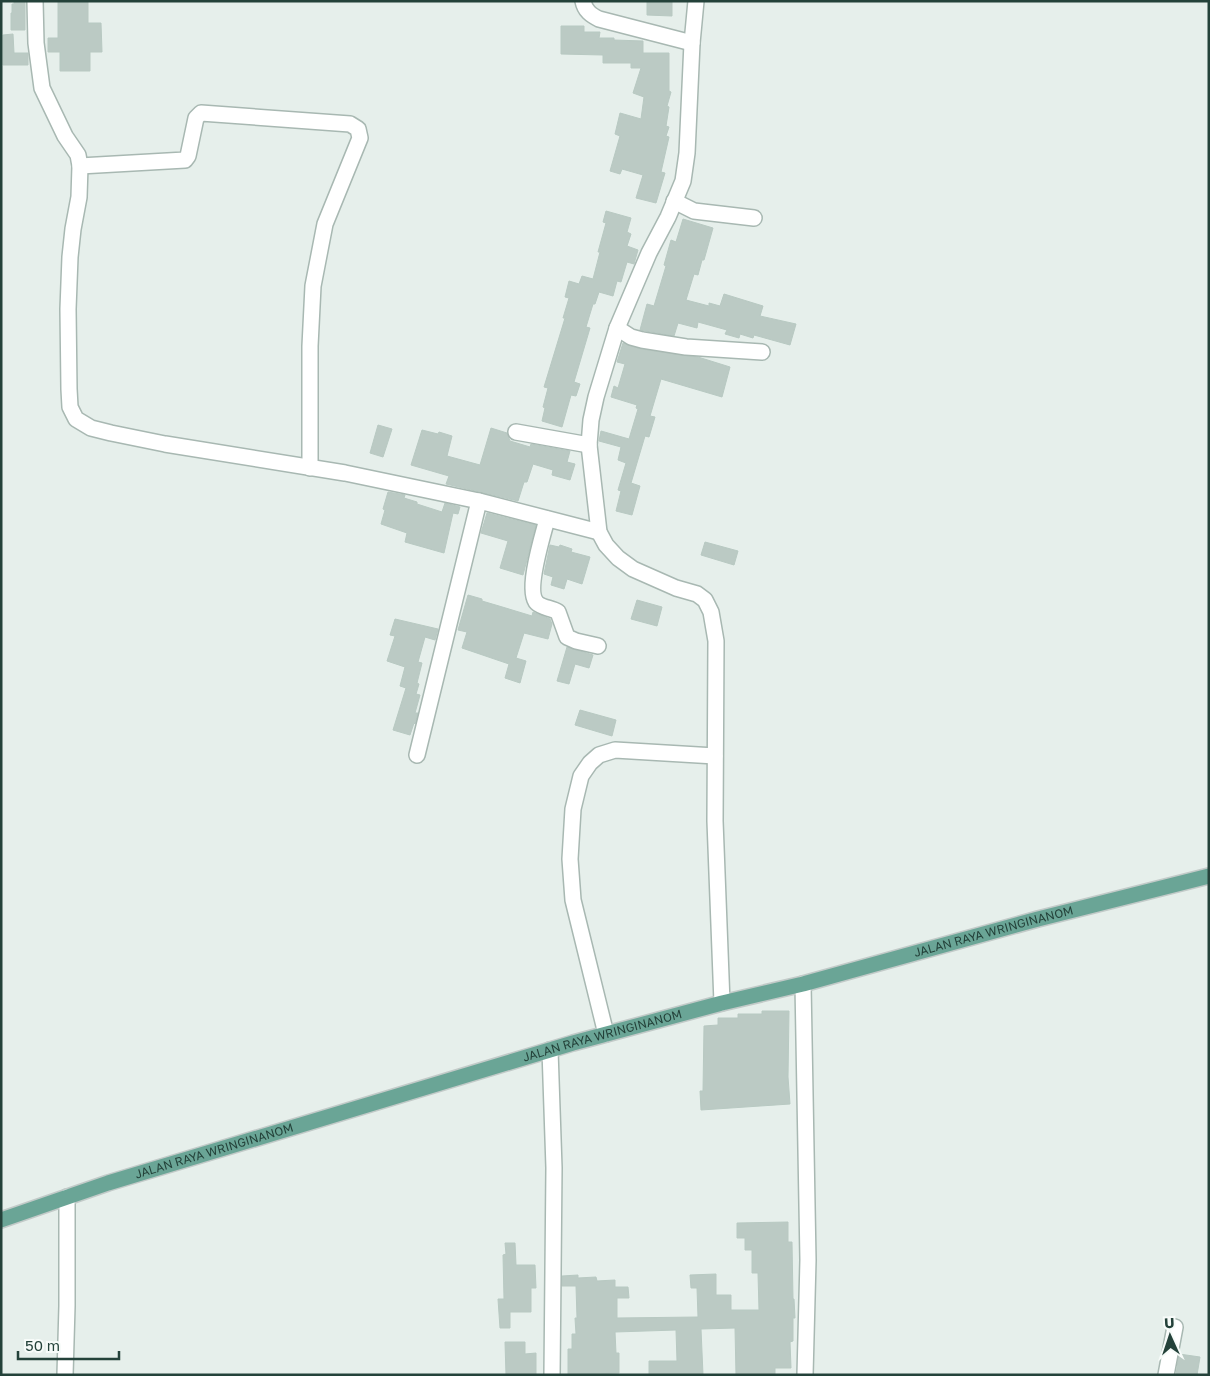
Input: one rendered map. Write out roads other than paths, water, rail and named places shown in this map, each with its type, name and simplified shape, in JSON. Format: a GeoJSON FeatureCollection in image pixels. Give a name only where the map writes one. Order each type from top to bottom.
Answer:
{"type":"FeatureCollection","features":[{"type":"Feature","properties":{"kind":"main road","name":"JALAN RAYA WRINGINANOM"},"geometry":{"type":"LineString","coordinates":[[1,1220],[67,1197],[606,1034],[722,1003],[804,984],[1038,920],[1209,876]]}},
{"type":"Feature","properties":{"kind":"street"},"geometry":{"type":"LineString","coordinates":[[34,1],[36,43],[42,88],[65,136],[78,155],[80,166],[79,197],[72,229],[68,309],[70,407],[76,419],[91,428],[111,433],[310,468],[478,501],[598,532]]}},
{"type":"Feature","properties":{"kind":"street"},"geometry":{"type":"LineString","coordinates":[[583,1],[584,7],[590,14],[599,19],[692,43]]}},
{"type":"Feature","properties":{"kind":"street"},"geometry":{"type":"LineString","coordinates":[[696,1],[687,152],[682,181],[668,217],[649,252],[617,328],[596,397],[589,445],[598,532],[606,545],[618,558],[633,569],[676,588],[697,594],[705,600],[711,612],[716,641],[715,830],[722,1003]]}},
{"type":"Feature","properties":{"kind":"street"},"geometry":{"type":"LineString","coordinates":[[80,166],[186,160],[196,118],[201,113],[350,124],[358,129],[360,138],[325,224],[313,286],[310,346],[310,468]]}},
{"type":"Feature","properties":{"kind":"street"},"geometry":{"type":"LineString","coordinates":[[674,201],[694,211],[754,218]]}},
{"type":"Feature","properties":{"kind":"street"},"geometry":{"type":"LineString","coordinates":[[617,328],[636,338],[686,347],[762,352]]}},
{"type":"Feature","properties":{"kind":"street"},"geometry":{"type":"LineString","coordinates":[[516,432],[589,445]]}},
{"type":"Feature","properties":{"kind":"street"},"geometry":{"type":"LineString","coordinates":[[417,755],[478,501]]}},
{"type":"Feature","properties":{"kind":"street"},"geometry":{"type":"LineString","coordinates":[[547,519],[532,582],[534,598],[539,605],[558,612],[567,637],[598,646]]}},
{"type":"Feature","properties":{"kind":"street"},"geometry":{"type":"LineString","coordinates":[[606,1034],[573,900],[570,859],[573,809],[581,776],[590,763],[599,755],[615,750],[715,756]]}},
{"type":"Feature","properties":{"kind":"street"},"geometry":{"type":"LineString","coordinates":[[804,984],[808,1260],[805,1375]]}},
{"type":"Feature","properties":{"kind":"street"},"geometry":{"type":"LineString","coordinates":[[550,1050],[554,1168],[552,1375]]}},
{"type":"Feature","properties":{"kind":"street"},"geometry":{"type":"LineString","coordinates":[[65,1375],[67,1197]]}},
{"type":"Feature","properties":{"kind":"street"},"geometry":{"type":"LineString","coordinates":[[1166,1375],[1174,1327]]}}]}
